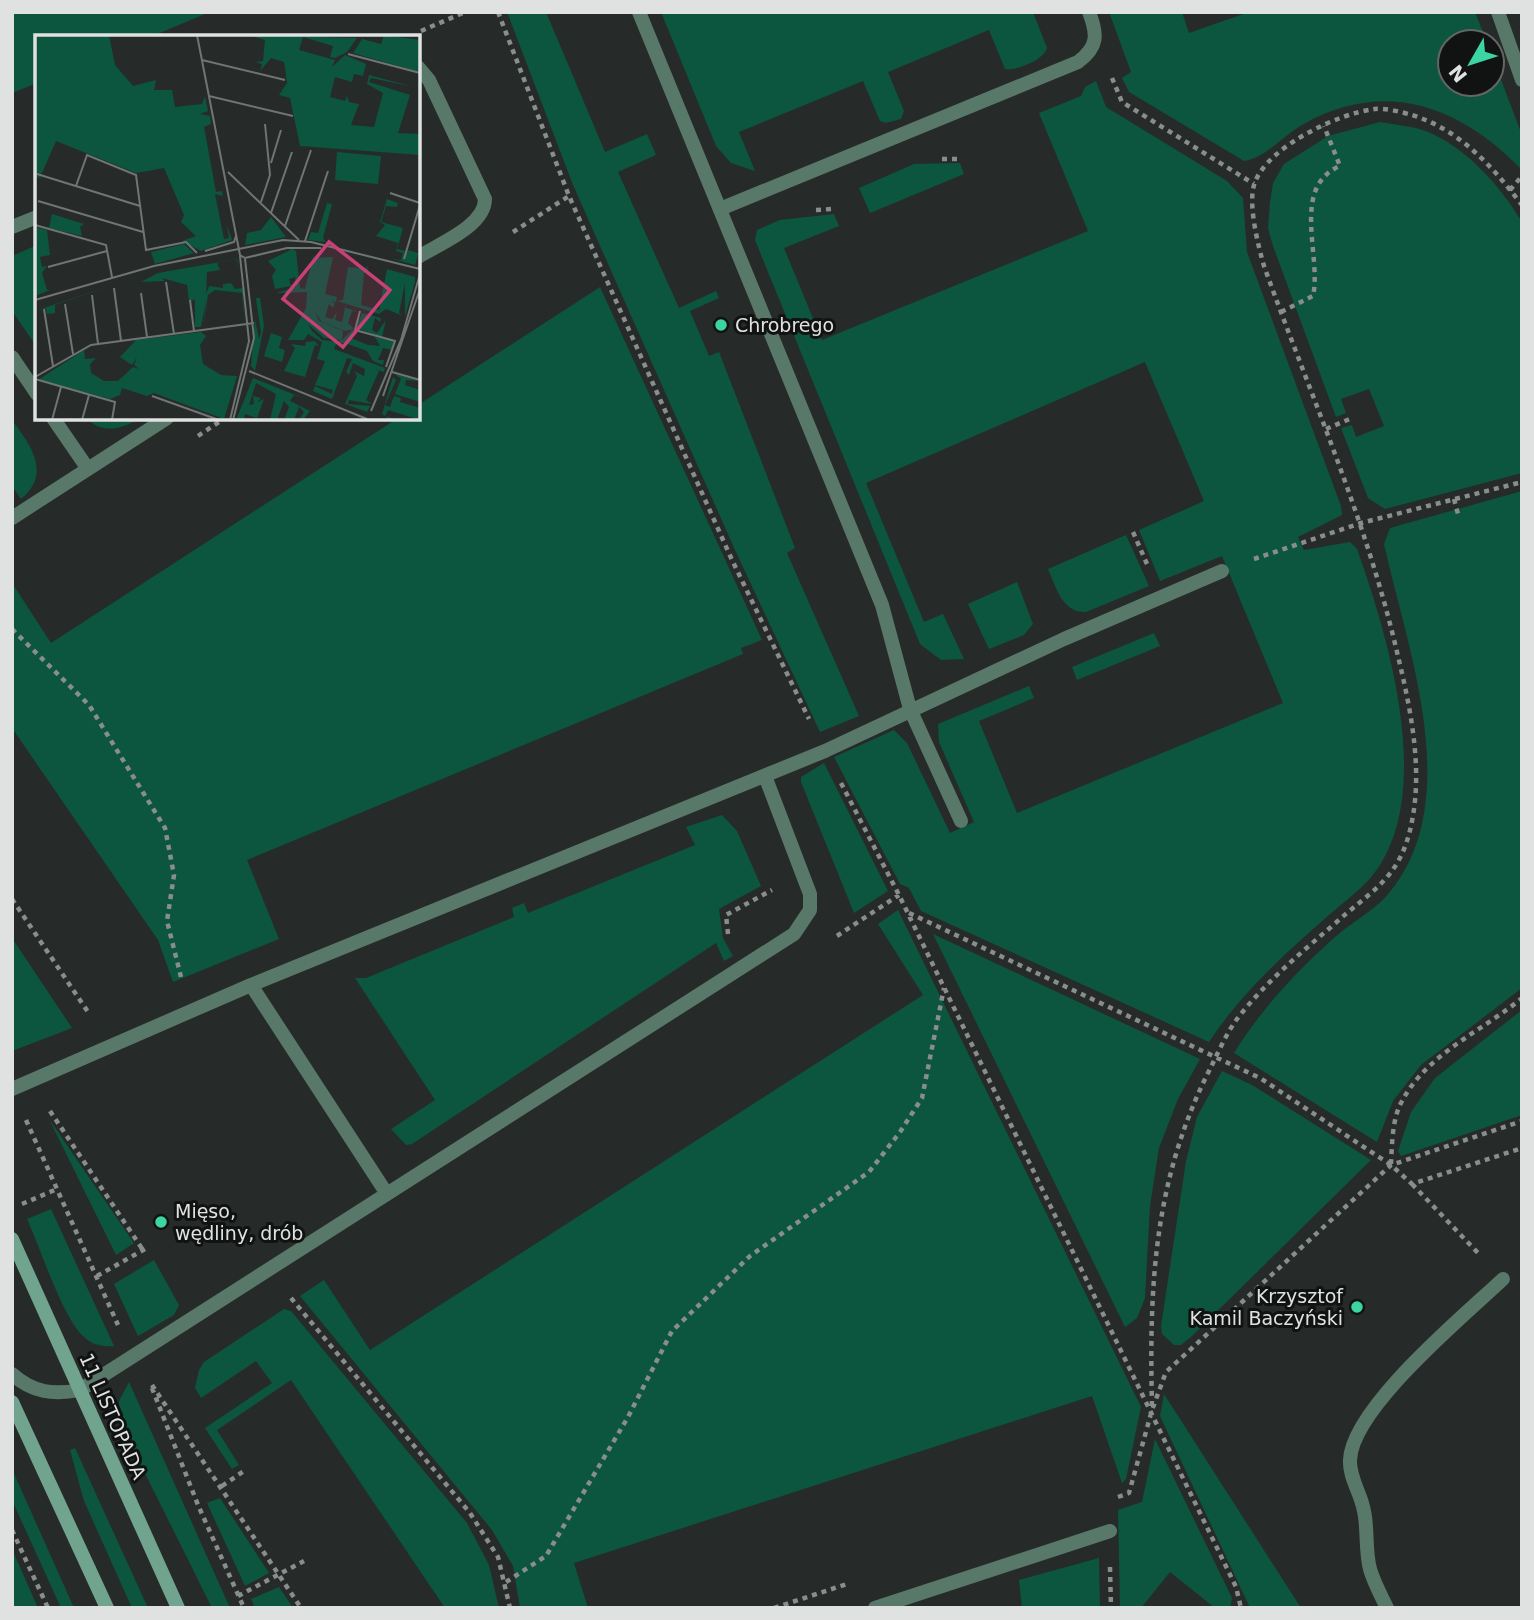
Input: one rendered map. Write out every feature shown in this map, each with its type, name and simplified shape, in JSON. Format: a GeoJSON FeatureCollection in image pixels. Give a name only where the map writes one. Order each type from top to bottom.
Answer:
{"type":"FeatureCollection","features":[{"type":"Feature","properties":{"kind":"main road","name":"11 LISTOPADA"},"geometry":{"type":"LineString","coordinates":[[12,1239],[178,1608]]}},
{"type":"Feature","properties":{"kind":"main road"},"geometry":{"type":"LineString","coordinates":[[12,1402],[107,1608]]}},
{"type":"Feature","properties":{"kind":"street"},"geometry":{"type":"LineString","coordinates":[[639,12],[882,605],[910,709],[961,821]]}},
{"type":"Feature","properties":{"kind":"street"},"geometry":{"type":"LineString","coordinates":[[720,209],[1078,62],[1095,46],[1097,33],[1089,12]]}},
{"type":"Feature","properties":{"kind":"street"},"geometry":{"type":"LineString","coordinates":[[1498,12],[1522,80]]}},
{"type":"Feature","properties":{"kind":"street"},"geometry":{"type":"LineString","coordinates":[[420,69],[429,80],[485,199],[485,209],[478,219],[420,256]]}},
{"type":"Feature","properties":{"kind":"street"},"geometry":{"type":"LineString","coordinates":[[12,227],[35,218]]}},
{"type":"Feature","properties":{"kind":"street"},"geometry":{"type":"LineString","coordinates":[[12,357],[35,391]]}},
{"type":"Feature","properties":{"kind":"street"},"geometry":{"type":"LineString","coordinates":[[54,420],[88,469]]}},
{"type":"Feature","properties":{"kind":"street"},"geometry":{"type":"LineString","coordinates":[[12,518],[164,420]]}},
{"type":"Feature","properties":{"kind":"street"},"geometry":{"type":"LineString","coordinates":[[12,1089],[251,985],[825,751],[910,709],[1222,570]]}},
{"type":"Feature","properties":{"kind":"street"},"geometry":{"type":"LineString","coordinates":[[12,1374],[40,1391],[58,1394],[80,1390],[744,966],[803,925],[810,910],[810,894],[765,776]]}},
{"type":"Feature","properties":{"kind":"street"},"geometry":{"type":"LineString","coordinates":[[251,985],[387,1194]]}},
{"type":"Feature","properties":{"kind":"street"},"geometry":{"type":"LineString","coordinates":[[1388,1608],[1370,1567],[1364,1509],[1352,1479],[1349,1458],[1357,1435],[1370,1414],[1403,1374],[1503,1279]]}},
{"type":"Feature","properties":{"kind":"street"},"geometry":{"type":"LineString","coordinates":[[875,1608],[1110,1531]]}},
{"type":"Feature","properties":{"kind":"street"},"geometry":{"type":"LineString","coordinates":[[925,1592],[929,1608]]}},
{"type":"Feature","properties":{"kind":"path"},"geometry":{"type":"LineString","coordinates":[[418,32],[465,12]]}},
{"type":"Feature","properties":{"kind":"path"},"geometry":{"type":"LineString","coordinates":[[498,12],[569,196],[732,560],[1152,1410],[1236,1587],[1241,1608]]}},
{"type":"Feature","properties":{"kind":"path"},"geometry":{"type":"LineString","coordinates":[[1095,40],[1122,102],[1254,184]]}},
{"type":"Feature","properties":{"kind":"path"},"geometry":{"type":"LineString","coordinates":[[1152,1410],[1150,1330],[1163,1201],[1188,1112],[1236,1021],[1272,980],[1379,888],[1401,859],[1412,821],[1416,782],[1409,709],[1390,619],[1361,523],[1256,239],[1254,184],[1262,168],[1294,141],[1324,126],[1377,109],[1412,115],[1441,127],[1474,150],[1522,205]]}},
{"type":"Feature","properties":{"kind":"path"},"geometry":{"type":"LineString","coordinates":[[1281,312],[1313,296],[1315,285],[1312,229],[1315,189],[1329,170],[1340,166],[1324,126]]}},
{"type":"Feature","properties":{"kind":"path"},"geometry":{"type":"LineString","coordinates":[[1510,190],[1522,176]]}},
{"type":"Feature","properties":{"kind":"path"},"geometry":{"type":"LineString","coordinates":[[1325,429],[1352,418]]}},
{"type":"Feature","properties":{"kind":"path"},"geometry":{"type":"LineString","coordinates":[[1222,570],[1361,523],[1522,482]]}},
{"type":"Feature","properties":{"kind":"path"},"geometry":{"type":"LineString","coordinates":[[1454,499],[1458,518]]}},
{"type":"Feature","properties":{"kind":"path"},"geometry":{"type":"LineString","coordinates":[[12,629],[89,705],[165,828],[174,875],[167,921],[170,944],[185,988]]}},
{"type":"Feature","properties":{"kind":"path"},"geometry":{"type":"LineString","coordinates":[[744,966],[729,940],[726,915],[803,874]]}},
{"type":"Feature","properties":{"kind":"path"},"geometry":{"type":"LineString","coordinates":[[12,899],[97,1025]]}},
{"type":"Feature","properties":{"kind":"path"},"geometry":{"type":"LineString","coordinates":[[907,913],[1260,1078],[1391,1165],[1503,1279]]}},
{"type":"Feature","properties":{"kind":"path"},"geometry":{"type":"LineString","coordinates":[[506,1582],[545,1556],[553,1546],[628,1417],[672,1332],[750,1256],[869,1172],[900,1132],[922,1098],[944,988]]}},
{"type":"Feature","properties":{"kind":"path"},"geometry":{"type":"LineString","coordinates":[[1391,1165],[1392,1139],[1400,1106],[1428,1067],[1522,998]]}},
{"type":"Feature","properties":{"kind":"path"},"geometry":{"type":"LineString","coordinates":[[46,1112],[50,1110],[144,1249],[97,1276]]}},
{"type":"Feature","properties":{"kind":"path"},"geometry":{"type":"LineString","coordinates":[[22,1111],[134,1356]]}},
{"type":"Feature","properties":{"kind":"path"},"geometry":{"type":"LineString","coordinates":[[26,1121],[36,1117]]}},
{"type":"Feature","properties":{"kind":"path"},"geometry":{"type":"LineString","coordinates":[[1152,1410],[1166,1372],[1391,1165],[1522,1121]]}},
{"type":"Feature","properties":{"kind":"path"},"geometry":{"type":"LineString","coordinates":[[1412,1184],[1522,1148]]}},
{"type":"Feature","properties":{"kind":"path"},"geometry":{"type":"LineString","coordinates":[[12,1209],[57,1189]]}},
{"type":"Feature","properties":{"kind":"path"},"geometry":{"type":"LineString","coordinates":[[286,1292],[470,1513],[498,1557],[510,1608]]}},
{"type":"Feature","properties":{"kind":"path"},"geometry":{"type":"LineString","coordinates":[[244,1608],[149,1381],[302,1608]]}},
{"type":"Feature","properties":{"kind":"path"},"geometry":{"type":"LineString","coordinates":[[222,1486],[244,1471]]}},
{"type":"Feature","properties":{"kind":"path"},"geometry":{"type":"LineString","coordinates":[[12,1530],[48,1608]]}},
{"type":"Feature","properties":{"kind":"path"},"geometry":{"type":"LineString","coordinates":[[238,1596],[304,1562]]}},
{"type":"Feature","properties":{"kind":"green space"},"geometry":{"type":"Polygon","coordinates":[[[12,12],[210,12],[155,35],[35,35],[35,84],[12,93],[12,12]]]}},
{"type":"Feature","properties":{"kind":"green space"},"geometry":{"type":"Polygon","coordinates":[[[507,12],[546,12],[605,152],[647,134],[656,155],[618,172],[679,308],[716,291],[719,298],[690,311],[709,356],[719,352],[795,548],[787,553],[859,716],[820,732],[735,550],[573,185],[507,12]]]}},
{"type":"Feature","properties":{"kind":"green space"},"geometry":{"type":"Polygon","coordinates":[[[661,12],[1033,12],[1047,48],[1041,57],[1029,64],[1005,69],[989,30],[888,72],[904,111],[901,119],[886,123],[880,121],[863,81],[739,132],[755,171],[731,163],[716,146],[661,12]]]}},
{"type":"Feature","properties":{"kind":"green space"},"geometry":{"type":"Polygon","coordinates":[[[1109,12],[1182,12],[1189,33],[1249,12],[1475,12],[1481,28],[1436,28],[1436,98],[1506,98],[1506,93],[1522,135],[1522,170],[1498,147],[1473,129],[1446,115],[1391,101],[1362,103],[1332,111],[1295,129],[1259,156],[1244,161],[1129,92],[1122,78],[1131,72],[1109,12]]]}},
{"type":"Feature","properties":{"kind":"green space"},"geometry":{"type":"Polygon","coordinates":[[[1096,81],[1106,107],[1227,181],[1243,198],[1247,252],[1341,506],[1342,515],[1298,537],[1304,550],[1350,542],[1357,549],[1382,626],[1400,715],[1404,760],[1401,803],[1391,843],[1372,876],[1261,978],[1209,1042],[921,911],[909,888],[900,884],[834,757],[894,730],[907,743],[950,833],[974,822],[939,742],[938,724],[1029,686],[1034,698],[979,721],[1017,813],[1283,703],[1222,556],[1160,581],[1139,530],[1204,501],[1145,362],[866,483],[924,622],[943,614],[964,659],[941,660],[920,644],[755,240],[757,230],[780,220],[834,214],[839,226],[784,248],[822,340],[1088,231],[1039,113],[1081,96],[1085,87],[1096,81]]]}},
{"type":"Feature","properties":{"kind":"green space"},"geometry":{"type":"Polygon","coordinates":[[[1380,122],[1423,130],[1456,148],[1493,182],[1522,222],[1522,473],[1385,509],[1368,498],[1341,428],[1352,425],[1356,437],[1384,426],[1369,389],[1341,399],[1346,413],[1336,417],[1268,228],[1273,183],[1284,164],[1328,136],[1380,122]]]}},
{"type":"Feature","properties":{"kind":"green space"},"geometry":{"type":"Polygon","coordinates":[[[960,163],[964,174],[870,213],[859,188],[914,164],[960,163]]]}},
{"type":"Feature","properties":{"kind":"green space"},"geometry":{"type":"Polygon","coordinates":[[[35,246],[35,344],[12,311],[12,256],[35,246]]]}},
{"type":"Feature","properties":{"kind":"green space"},"geometry":{"type":"Polygon","coordinates":[[[600,287],[762,640],[741,648],[743,654],[247,860],[279,939],[173,982],[158,940],[12,728],[12,583],[51,643],[395,420],[420,420],[420,404],[600,287]]]}},
{"type":"Feature","properties":{"kind":"green space"},"geometry":{"type":"Polygon","coordinates":[[[12,420],[26,440],[37,469],[30,489],[21,499],[12,486],[12,420]]]}},
{"type":"Feature","properties":{"kind":"green space"},"geometry":{"type":"Polygon","coordinates":[[[89,420],[136,420],[113,428],[99,427],[89,420]]]}},
{"type":"Feature","properties":{"kind":"green space"},"geometry":{"type":"Polygon","coordinates":[[[1522,491],[1522,988],[1421,1065],[1393,1101],[1377,1142],[1234,1053],[1256,1021],[1293,977],[1335,937],[1389,893],[1412,856],[1424,814],[1427,769],[1424,723],[1416,676],[1384,544],[1390,528],[1522,491]]]}},
{"type":"Feature","properties":{"kind":"green space"},"geometry":{"type":"Polygon","coordinates":[[[1126,535],[1149,586],[1086,612],[1066,604],[1048,569],[1126,535]]]}},
{"type":"Feature","properties":{"kind":"green space"},"geometry":{"type":"Polygon","coordinates":[[[1017,582],[1033,624],[1024,635],[989,649],[968,604],[1017,582]]]}},
{"type":"Feature","properties":{"kind":"green space"},"geometry":{"type":"Polygon","coordinates":[[[1154,633],[1160,646],[1077,680],[1072,667],[1154,633]]]}},
{"type":"Feature","properties":{"kind":"green space"},"geometry":{"type":"Polygon","coordinates":[[[824,763],[888,891],[854,913],[801,782],[801,777],[824,763]]]}},
{"type":"Feature","properties":{"kind":"green space"},"geometry":{"type":"Polygon","coordinates":[[[722,815],[737,831],[761,886],[719,909],[723,938],[733,956],[724,961],[716,943],[412,1144],[406,1145],[391,1129],[435,1100],[355,978],[366,978],[514,917],[512,908],[524,903],[528,913],[695,845],[686,827],[722,815]]]}},
{"type":"Feature","properties":{"kind":"green space"},"geometry":{"type":"Polygon","coordinates":[[[898,910],[1141,1407],[1126,1479],[1122,1483],[1092,1396],[574,1563],[588,1608],[520,1608],[513,1566],[492,1530],[300,1296],[324,1280],[370,1350],[923,995],[878,924],[898,910]]]}},
{"type":"Feature","properties":{"kind":"green space"},"geometry":{"type":"Polygon","coordinates":[[[933,934],[1200,1059],[1178,1099],[1159,1148],[1150,1206],[1145,1298],[1137,1318],[1125,1327],[933,934]]]}},
{"type":"Feature","properties":{"kind":"green space"},"geometry":{"type":"Polygon","coordinates":[[[12,938],[72,1028],[12,1051],[12,938]]]}},
{"type":"Feature","properties":{"kind":"green space"},"geometry":{"type":"Polygon","coordinates":[[[1522,1010],[1522,1115],[1401,1156],[1398,1151],[1411,1112],[1435,1078],[1522,1010]]]}},
{"type":"Feature","properties":{"kind":"green space"},"geometry":{"type":"Polygon","coordinates":[[[1222,1071],[1252,1085],[1371,1160],[1191,1337],[1181,1345],[1174,1345],[1162,1334],[1161,1326],[1186,1161],[1197,1117],[1222,1071]]]}},
{"type":"Feature","properties":{"kind":"green space"},"geometry":{"type":"Polygon","coordinates":[[[49,1119],[134,1243],[116,1255],[49,1119]]]}},
{"type":"Feature","properties":{"kind":"green space"},"geometry":{"type":"Polygon","coordinates":[[[51,1209],[114,1346],[98,1345],[84,1337],[60,1299],[27,1219],[51,1209]]]}},
{"type":"Feature","properties":{"kind":"green space"},"geometry":{"type":"Polygon","coordinates":[[[154,1260],[179,1305],[174,1315],[138,1336],[114,1284],[154,1260]]]}},
{"type":"Feature","properties":{"kind":"green space"},"geometry":{"type":"Polygon","coordinates":[[[284,1309],[291,1311],[467,1523],[489,1565],[499,1608],[445,1608],[291,1380],[217,1430],[239,1465],[232,1469],[205,1428],[272,1383],[256,1361],[201,1398],[195,1388],[199,1370],[204,1362],[284,1309]]]}},
{"type":"Feature","properties":{"kind":"green space"},"geometry":{"type":"Polygon","coordinates":[[[129,1382],[230,1608],[212,1608],[120,1423],[119,1401],[129,1382]]]}},
{"type":"Feature","properties":{"kind":"green space"},"geometry":{"type":"Polygon","coordinates":[[[1164,1394],[1301,1608],[1250,1608],[1160,1416],[1164,1394]]]}},
{"type":"Feature","properties":{"kind":"green space"},"geometry":{"type":"Polygon","coordinates":[[[1155,1439],[1232,1598],[1230,1608],[1215,1608],[1170,1572],[1141,1608],[1120,1608],[1118,1510],[1142,1502],[1155,1439]]]}},
{"type":"Feature","properties":{"kind":"green space"},"geometry":{"type":"Polygon","coordinates":[[[75,1448],[148,1608],[132,1608],[84,1501],[70,1450],[75,1448]]]}},
{"type":"Feature","properties":{"kind":"green space"},"geometry":{"type":"Polygon","coordinates":[[[12,1469],[74,1608],[61,1608],[12,1500],[12,1469]]]}},
{"type":"Feature","properties":{"kind":"green space"},"geometry":{"type":"Polygon","coordinates":[[[220,1498],[269,1573],[245,1586],[207,1503],[220,1498]]]}},
{"type":"Feature","properties":{"kind":"green space"},"geometry":{"type":"Polygon","coordinates":[[[12,1549],[38,1608],[12,1608],[12,1549]]]}},
{"type":"Feature","properties":{"kind":"green space"},"geometry":{"type":"Polygon","coordinates":[[[1099,1558],[1100,1608],[1022,1608],[1019,1580],[1099,1558]]]}},
{"type":"Feature","properties":{"kind":"green space"},"geometry":{"type":"Polygon","coordinates":[[[279,1587],[293,1608],[255,1608],[251,1599],[279,1587]]]}},
{"type":"Feature","properties":{"kind":"place","name":"Chrobrego"},"geometry":{"type":"Point","coordinates":[721,325]}},
{"type":"Feature","properties":{"kind":"place","name":"Mięso, wędliny, drób"},"geometry":{"type":"Point","coordinates":[161,1222]}},
{"type":"Feature","properties":{"kind":"place","name":"Krzysztof Kamil Baczyński"},"geometry":{"type":"Point","coordinates":[1357,1307]}}]}
